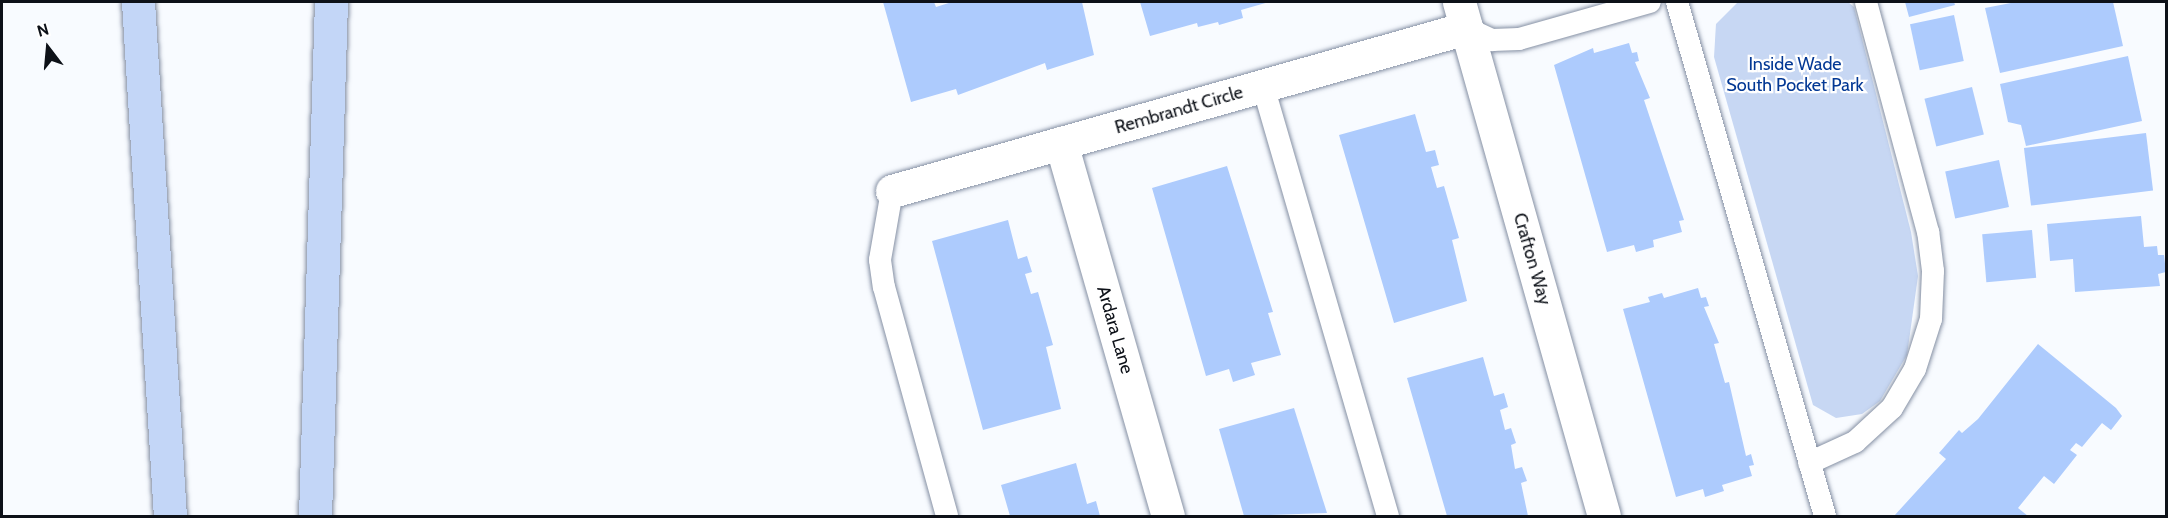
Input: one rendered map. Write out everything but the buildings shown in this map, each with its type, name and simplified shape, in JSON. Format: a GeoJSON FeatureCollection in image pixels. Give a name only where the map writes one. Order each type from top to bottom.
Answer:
{"type":"FeatureCollection","features":[{"type":"Feature","properties":{"kind":"highway"},"geometry":{"type":"LineString","coordinates":[[138,2],[170,516]]}},
{"type":"Feature","properties":{"kind":"highway"},"geometry":{"type":"LineString","coordinates":[[315,516],[331,2]]}},
{"type":"Feature","properties":{"kind":"street","name":"Rembrandt Circle"},"geometry":{"type":"LineString","coordinates":[[892,191],[1263,86],[1463,15]]}},
{"type":"Feature","properties":{"kind":"street","name":"Crafton Way"},"geometry":{"type":"LineString","coordinates":[[1463,15],[1604,516]]}},
{"type":"Feature","properties":{"kind":"street","name":"Ardara Lane"},"geometry":{"type":"LineString","coordinates":[[1061,143],[1168,516]]}},
{"type":"Feature","properties":{"kind":"lane"},"geometry":{"type":"LineString","coordinates":[[1463,15],[1492,40],[1519,39],[1650,2]]}},
{"type":"Feature","properties":{"kind":"lane"},"geometry":{"type":"LineString","coordinates":[[1677,2],[1825,516]]}},
{"type":"Feature","properties":{"kind":"lane"},"geometry":{"type":"LineString","coordinates":[[1809,463],[1855,442],[1892,408],[1915,369],[1930,319],[1933,271],[1928,232],[1866,2]]}},
{"type":"Feature","properties":{"kind":"lane"},"geometry":{"type":"LineString","coordinates":[[1263,86],[1388,516]]}},
{"type":"Feature","properties":{"kind":"lane"},"geometry":{"type":"LineString","coordinates":[[892,191],[880,260],[884,287],[947,516]]}},
{"type":"Feature","properties":{"kind":"green space","name":"Inside Wade South Pocket Park"},"geometry":{"type":"Polygon","coordinates":[[[1738,2],[1848,2],[1854,7],[1911,232],[1918,276],[1907,355],[1880,401],[1862,414],[1836,418],[1813,405],[1714,57],[1716,24],[1738,2]]]}}]}
